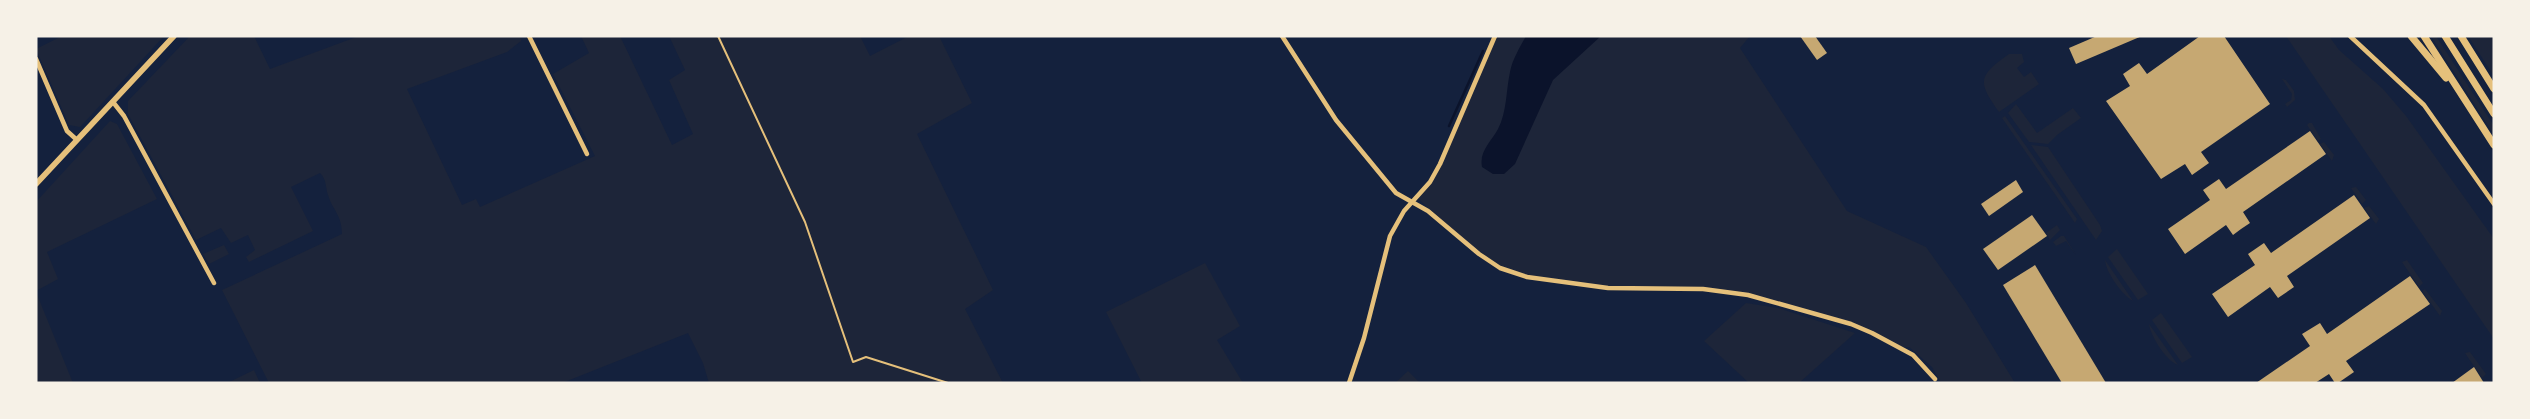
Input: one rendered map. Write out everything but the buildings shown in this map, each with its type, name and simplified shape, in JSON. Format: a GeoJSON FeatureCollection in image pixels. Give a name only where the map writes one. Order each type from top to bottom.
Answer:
{"type":"FeatureCollection","features":[{"type":"Feature","properties":{"kind":"main road"},"geometry":{"type":"LineString","coordinates":[[2411,36],[2463,97]]}},
{"type":"Feature","properties":{"kind":"main road"},"geometry":{"type":"LineString","coordinates":[[2424,36],[2494,145]]}},
{"type":"Feature","properties":{"kind":"main road"},"geometry":{"type":"LineString","coordinates":[[2445,36],[2494,114]]}},
{"type":"Feature","properties":{"kind":"main road"},"geometry":{"type":"LineString","coordinates":[[2461,36],[2494,89]]}},
{"type":"Feature","properties":{"kind":"street"},"geometry":{"type":"LineString","coordinates":[[36,184],[174,36]]}},
{"type":"Feature","properties":{"kind":"street"},"geometry":{"type":"LineString","coordinates":[[529,36],[587,154]]}},
{"type":"Feature","properties":{"kind":"street"},"geometry":{"type":"LineString","coordinates":[[1282,36],[1305,75],[1346,133],[1396,194],[1428,211],[1492,263],[1510,272],[1538,279],[1608,288],[1703,289],[1748,295],[1851,324],[1872,333],[1913,354],[1935,379]]}},
{"type":"Feature","properties":{"kind":"street"},"geometry":{"type":"LineString","coordinates":[[1349,383],[1364,338],[1390,236],[1400,218],[1430,182],[1440,164],[1495,36]]}},
{"type":"Feature","properties":{"kind":"street"},"geometry":{"type":"LineString","coordinates":[[2350,36],[2424,105],[2494,204]]}},
{"type":"Feature","properties":{"kind":"street"},"geometry":{"type":"LineString","coordinates":[[36,59],[67,131],[77,140]]}},
{"type":"Feature","properties":{"kind":"street"},"geometry":{"type":"LineString","coordinates":[[113,102],[124,116],[214,283]]}},
{"type":"Feature","properties":{"kind":"path"},"geometry":{"type":"LineString","coordinates":[[718,36],[805,222],[854,362],[866,357],[948,383]]}},
{"type":"Feature","properties":{"kind":"shaded area"},"geometry":{"type":"Polygon","coordinates":[[[62,36],[164,36],[80,127],[69,125],[36,49],[62,36]]]}},
{"type":"Feature","properties":{"kind":"shaded area"},"geometry":{"type":"Polygon","coordinates":[[[190,36],[254,36],[270,69],[359,36],[520,36],[521,41],[507,52],[407,89],[462,205],[476,199],[480,207],[595,156],[553,74],[589,53],[581,36],[620,36],[672,145],[693,134],[669,80],[685,70],[669,36],[860,36],[870,56],[909,36],[939,36],[972,103],[917,134],[993,290],[965,309],[1003,383],[709,383],[703,363],[688,333],[562,383],[269,383],[222,290],[342,234],[341,222],[330,200],[324,178],[320,173],[291,187],[313,231],[249,262],[246,257],[255,250],[248,235],[231,243],[221,228],[196,240],[128,114],[128,101],[190,36]]]}},
{"type":"Feature","properties":{"kind":"shaded area"},"geometry":{"type":"Polygon","coordinates":[[[1495,36],[1750,36],[1740,48],[1847,211],[1926,247],[1966,303],[2015,383],[1941,383],[1932,367],[1909,347],[1899,347],[1851,324],[1779,304],[1722,291],[1608,288],[1538,279],[1500,268],[1450,230],[1418,198],[1436,171],[1495,36]]]}},
{"type":"Feature","properties":{"kind":"shaded area"},"geometry":{"type":"Polygon","coordinates":[[[1526,36],[1601,36],[1553,80],[1515,164],[1504,174],[1493,174],[1482,167],[1482,156],[1501,122],[1511,67],[1526,36]]]}},
{"type":"Feature","properties":{"kind":"shaded area"},"geometry":{"type":"Polygon","coordinates":[[[2286,36],[2329,36],[2339,50],[2383,89],[2406,116],[2494,239],[2494,339],[2286,36]]]}},
{"type":"Feature","properties":{"kind":"shaded area"},"geometry":{"type":"Polygon","coordinates":[[[2431,36],[2436,36],[2494,126],[2494,135],[2431,36]]]}},
{"type":"Feature","properties":{"kind":"shaded area"},"geometry":{"type":"Polygon","coordinates":[[[2468,36],[2494,36],[2494,76],[2470,39],[2468,36]]]}},
{"type":"Feature","properties":{"kind":"shaded area"},"geometry":{"type":"Polygon","coordinates":[[[2009,54],[2022,54],[2024,62],[2017,68],[2024,77],[2031,72],[2039,84],[1999,112],[1987,93],[1984,80],[1991,68],[2009,54]]]}},
{"type":"Feature","properties":{"kind":"shaded area"},"geometry":{"type":"Polygon","coordinates":[[[2282,79],[2286,80],[2294,91],[2295,100],[2287,107],[2285,104],[2291,100],[2292,94],[2282,79]]]}},
{"type":"Feature","properties":{"kind":"shaded area"},"geometry":{"type":"Polygon","coordinates":[[[2016,104],[2037,133],[2073,108],[2081,118],[2048,144],[2029,142],[2008,113],[2016,104]]]}},
{"type":"Feature","properties":{"kind":"shaded area"},"geometry":{"type":"Polygon","coordinates":[[[2005,116],[2077,219],[2075,223],[2002,118],[2005,116]]]}},
{"type":"Feature","properties":{"kind":"shaded area"},"geometry":{"type":"Polygon","coordinates":[[[110,121],[117,124],[157,199],[47,252],[58,279],[36,291],[36,202],[110,121]]]}},
{"type":"Feature","properties":{"kind":"shaded area"},"geometry":{"type":"Polygon","coordinates":[[[2312,123],[2321,139],[2318,141],[2307,125],[2312,123]]]}},
{"type":"Feature","properties":{"kind":"shaded area"},"geometry":{"type":"Polygon","coordinates":[[[2324,142],[2334,155],[2332,161],[2320,144],[2324,142]]]}},
{"type":"Feature","properties":{"kind":"shaded area"},"geometry":{"type":"Polygon","coordinates":[[[2031,145],[2048,147],[2100,225],[2102,231],[2096,240],[2031,145]]]}},
{"type":"Feature","properties":{"kind":"shaded area"},"geometry":{"type":"Polygon","coordinates":[[[2356,187],[2366,200],[2362,204],[2351,188],[2356,187]]]}},
{"type":"Feature","properties":{"kind":"shaded area"},"geometry":{"type":"Polygon","coordinates":[[[2369,206],[2379,219],[2376,224],[2364,208],[2369,206]]]}},
{"type":"Feature","properties":{"kind":"shaded area"},"geometry":{"type":"Polygon","coordinates":[[[2057,225],[2060,230],[2050,240],[2046,233],[2057,225]]]}},
{"type":"Feature","properties":{"kind":"shaded area"},"geometry":{"type":"Polygon","coordinates":[[[2064,236],[2076,255],[2066,241],[2056,246],[2053,242],[2064,236]]]}},
{"type":"Feature","properties":{"kind":"shaded area"},"geometry":{"type":"Polygon","coordinates":[[[224,245],[229,254],[209,264],[203,254],[224,245]]]}},
{"type":"Feature","properties":{"kind":"shaded area"},"geometry":{"type":"Polygon","coordinates":[[[2117,249],[2148,294],[2138,300],[2108,257],[2117,249]]]}},
{"type":"Feature","properties":{"kind":"shaded area"},"geometry":{"type":"Polygon","coordinates":[[[2105,260],[2133,301],[2116,284],[2108,271],[2105,260]]]}},
{"type":"Feature","properties":{"kind":"shaded area"},"geometry":{"type":"Polygon","coordinates":[[[2407,260],[2423,283],[2419,287],[2402,262],[2407,260]]]}},
{"type":"Feature","properties":{"kind":"shaded area"},"geometry":{"type":"Polygon","coordinates":[[[1205,263],[1240,326],[1217,340],[1243,383],[1142,383],[1106,312],[1205,263]]]}},
{"type":"Feature","properties":{"kind":"shaded area"},"geometry":{"type":"Polygon","coordinates":[[[2425,289],[2442,311],[2440,316],[2422,291],[2425,289]]]}},
{"type":"Feature","properties":{"kind":"shaded area"},"geometry":{"type":"Polygon","coordinates":[[[36,292],[73,383],[36,383],[36,292]]]}},
{"type":"Feature","properties":{"kind":"shaded area"},"geometry":{"type":"Polygon","coordinates":[[[1746,303],[1778,308],[1855,333],[1799,383],[1749,383],[1704,341],[1746,303]]]}},
{"type":"Feature","properties":{"kind":"shaded area"},"geometry":{"type":"Polygon","coordinates":[[[2161,313],[2192,357],[2182,363],[2152,320],[2161,313]]]}},
{"type":"Feature","properties":{"kind":"shaded area"},"geometry":{"type":"Polygon","coordinates":[[[2149,324],[2178,365],[2173,363],[2159,347],[2149,324]]]}},
{"type":"Feature","properties":{"kind":"shaded area"},"geometry":{"type":"Polygon","coordinates":[[[2470,352],[2486,374],[2482,378],[2465,353],[2470,352]]]}},
{"type":"Feature","properties":{"kind":"shaded area"},"geometry":{"type":"Polygon","coordinates":[[[254,370],[260,383],[227,383],[254,370]]]}},
{"type":"Feature","properties":{"kind":"shaded area"},"geometry":{"type":"Polygon","coordinates":[[[1408,371],[1420,383],[1395,383],[1408,371]]]}},
{"type":"Feature","properties":{"kind":"waterway"},"geometry":{"type":"LineString","coordinates":[[1449,126],[1483,51]]}}]}
